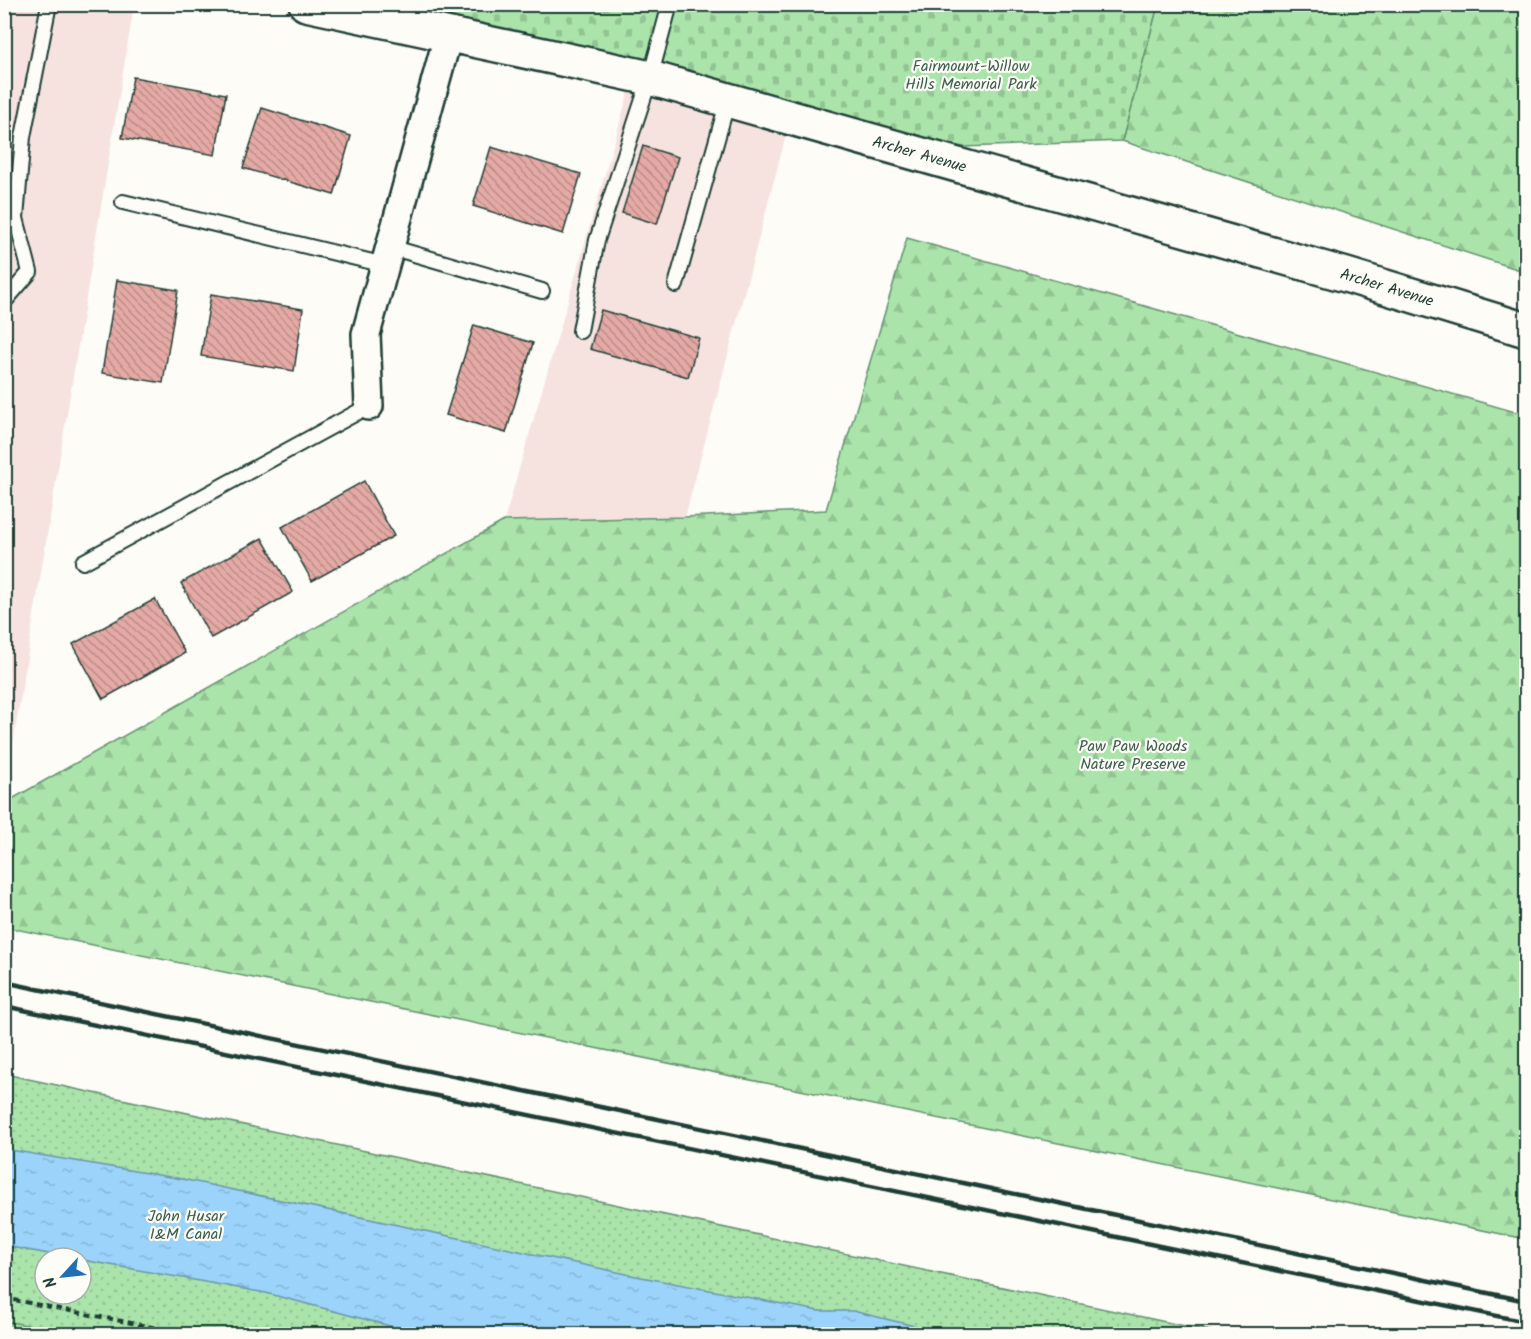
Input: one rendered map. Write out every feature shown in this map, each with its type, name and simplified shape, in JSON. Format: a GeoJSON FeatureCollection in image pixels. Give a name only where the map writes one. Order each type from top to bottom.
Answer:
{"type":"FeatureCollection","features":[{"type":"Feature","properties":{"kind":"main road","name":"Archer Avenue"},"geometry":{"type":"LineString","coordinates":[[306,4],[650,78],[1346,274],[1527,330]]}},
{"type":"Feature","properties":{"kind":"street"},"geometry":{"type":"LineString","coordinates":[[369,406],[366,334],[448,36]]}},
{"type":"Feature","properties":{"kind":"lane"},"geometry":{"type":"LineString","coordinates":[[4,302],[30,272],[16,219],[23,137],[50,4]]}},
{"type":"Feature","properties":{"kind":"lane"},"geometry":{"type":"LineString","coordinates":[[580,331],[597,240],[650,78],[670,4]]}},
{"type":"Feature","properties":{"kind":"lane"},"geometry":{"type":"LineString","coordinates":[[676,285],[728,100]]}},
{"type":"Feature","properties":{"kind":"lane"},"geometry":{"type":"LineString","coordinates":[[123,202],[388,256],[542,291]]}},
{"type":"Feature","properties":{"kind":"lane"},"geometry":{"type":"LineString","coordinates":[[83,562],[369,406]]}},
{"type":"Feature","properties":{"kind":"path"},"geometry":{"type":"LineString","coordinates":[[4,1298],[188,1335]]}},
{"type":"Feature","properties":{"kind":"shaded area"},"geometry":{"type":"Polygon","coordinates":[[[5,5],[134,5],[5,792],[5,5]]]}},
{"type":"Feature","properties":{"kind":"shaded area"},"geometry":{"type":"Polygon","coordinates":[[[629,91],[786,135],[685,517],[504,521],[629,91]]]}},
{"type":"Feature","properties":{"kind":"green space","name":"Fairmount-Willow Hills Memorial Park"},"geometry":{"type":"Polygon","coordinates":[[[334,5],[1158,5],[1122,141],[963,147],[334,5]]]}},
{"type":"Feature","properties":{"kind":"green space"},"geometry":{"type":"Polygon","coordinates":[[[1158,5],[1526,5],[1526,272],[1122,141],[1158,5]]]}},
{"type":"Feature","properties":{"kind":"green space","name":"Paw Paw Woods Nature Preserve"},"geometry":{"type":"Polygon","coordinates":[[[907,238],[1526,415],[1526,1239],[5,927],[5,803],[504,521],[685,517],[826,510],[907,238]]]}},
{"type":"Feature","properties":{"kind":"green space","name":"John Husar I&M Canal"},"geometry":{"type":"Polygon","coordinates":[[[5,1074],[1180,1325],[1225,1334],[5,1334],[5,1074]]]}},
{"type":"Feature","properties":{"kind":"green space"},"geometry":{"type":"Polygon","coordinates":[[[5,1321],[75,1334],[5,1334],[5,1321]]]}},
{"type":"Feature","properties":{"kind":"water"},"geometry":{"type":"Polygon","coordinates":[[[4,1149],[182,1179],[636,1276],[819,1311],[853,1311],[948,1334],[420,1334],[266,1293],[93,1262],[93,1246],[33,1246],[33,1251],[5,1246],[4,1149]]]}},
{"type":"Feature","properties":{"kind":"building"},"geometry":{"type":"Polygon","coordinates":[[[133,77],[226,94],[215,155],[122,138],[133,77]]]}},
{"type":"Feature","properties":{"kind":"building"},"geometry":{"type":"Polygon","coordinates":[[[262,108],[351,136],[334,195],[243,168],[262,108]]]}},
{"type":"Feature","properties":{"kind":"building"},"geometry":{"type":"Polygon","coordinates":[[[643,146],[678,157],[657,224],[622,213],[643,146]]]}},
{"type":"Feature","properties":{"kind":"building"},"geometry":{"type":"Polygon","coordinates":[[[491,147],[581,174],[563,234],[473,206],[491,147]]]}},
{"type":"Feature","properties":{"kind":"building"},"geometry":{"type":"Polygon","coordinates":[[[117,280],[178,290],[163,383],[102,373],[117,280]]]}},
{"type":"Feature","properties":{"kind":"building"},"geometry":{"type":"Polygon","coordinates":[[[211,294],[303,309],[294,371],[201,356],[211,294]]]}},
{"type":"Feature","properties":{"kind":"building"},"geometry":{"type":"Polygon","coordinates":[[[601,310],[699,338],[688,377],[590,349],[601,310]]]}},
{"type":"Feature","properties":{"kind":"building"},"geometry":{"type":"Polygon","coordinates":[[[474,325],[533,343],[506,433],[446,415],[474,325]]]}},
{"type":"Feature","properties":{"kind":"building"},"geometry":{"type":"Polygon","coordinates":[[[364,481],[394,536],[312,581],[282,527],[364,481]]]}},
{"type":"Feature","properties":{"kind":"building"},"geometry":{"type":"Polygon","coordinates":[[[262,538],[293,592],[211,638],[181,583],[262,538]]]}},
{"type":"Feature","properties":{"kind":"building"},"geometry":{"type":"Polygon","coordinates":[[[155,599],[185,653],[103,699],[73,644],[155,599]]]}},
{"type":"Feature","properties":{"kind":"railway"},"geometry":{"type":"LineString","coordinates":[[4,982],[1526,1301]]}},
{"type":"Feature","properties":{"kind":"railway"},"geometry":{"type":"LineString","coordinates":[[4,1006],[1526,1322]]}}]}
